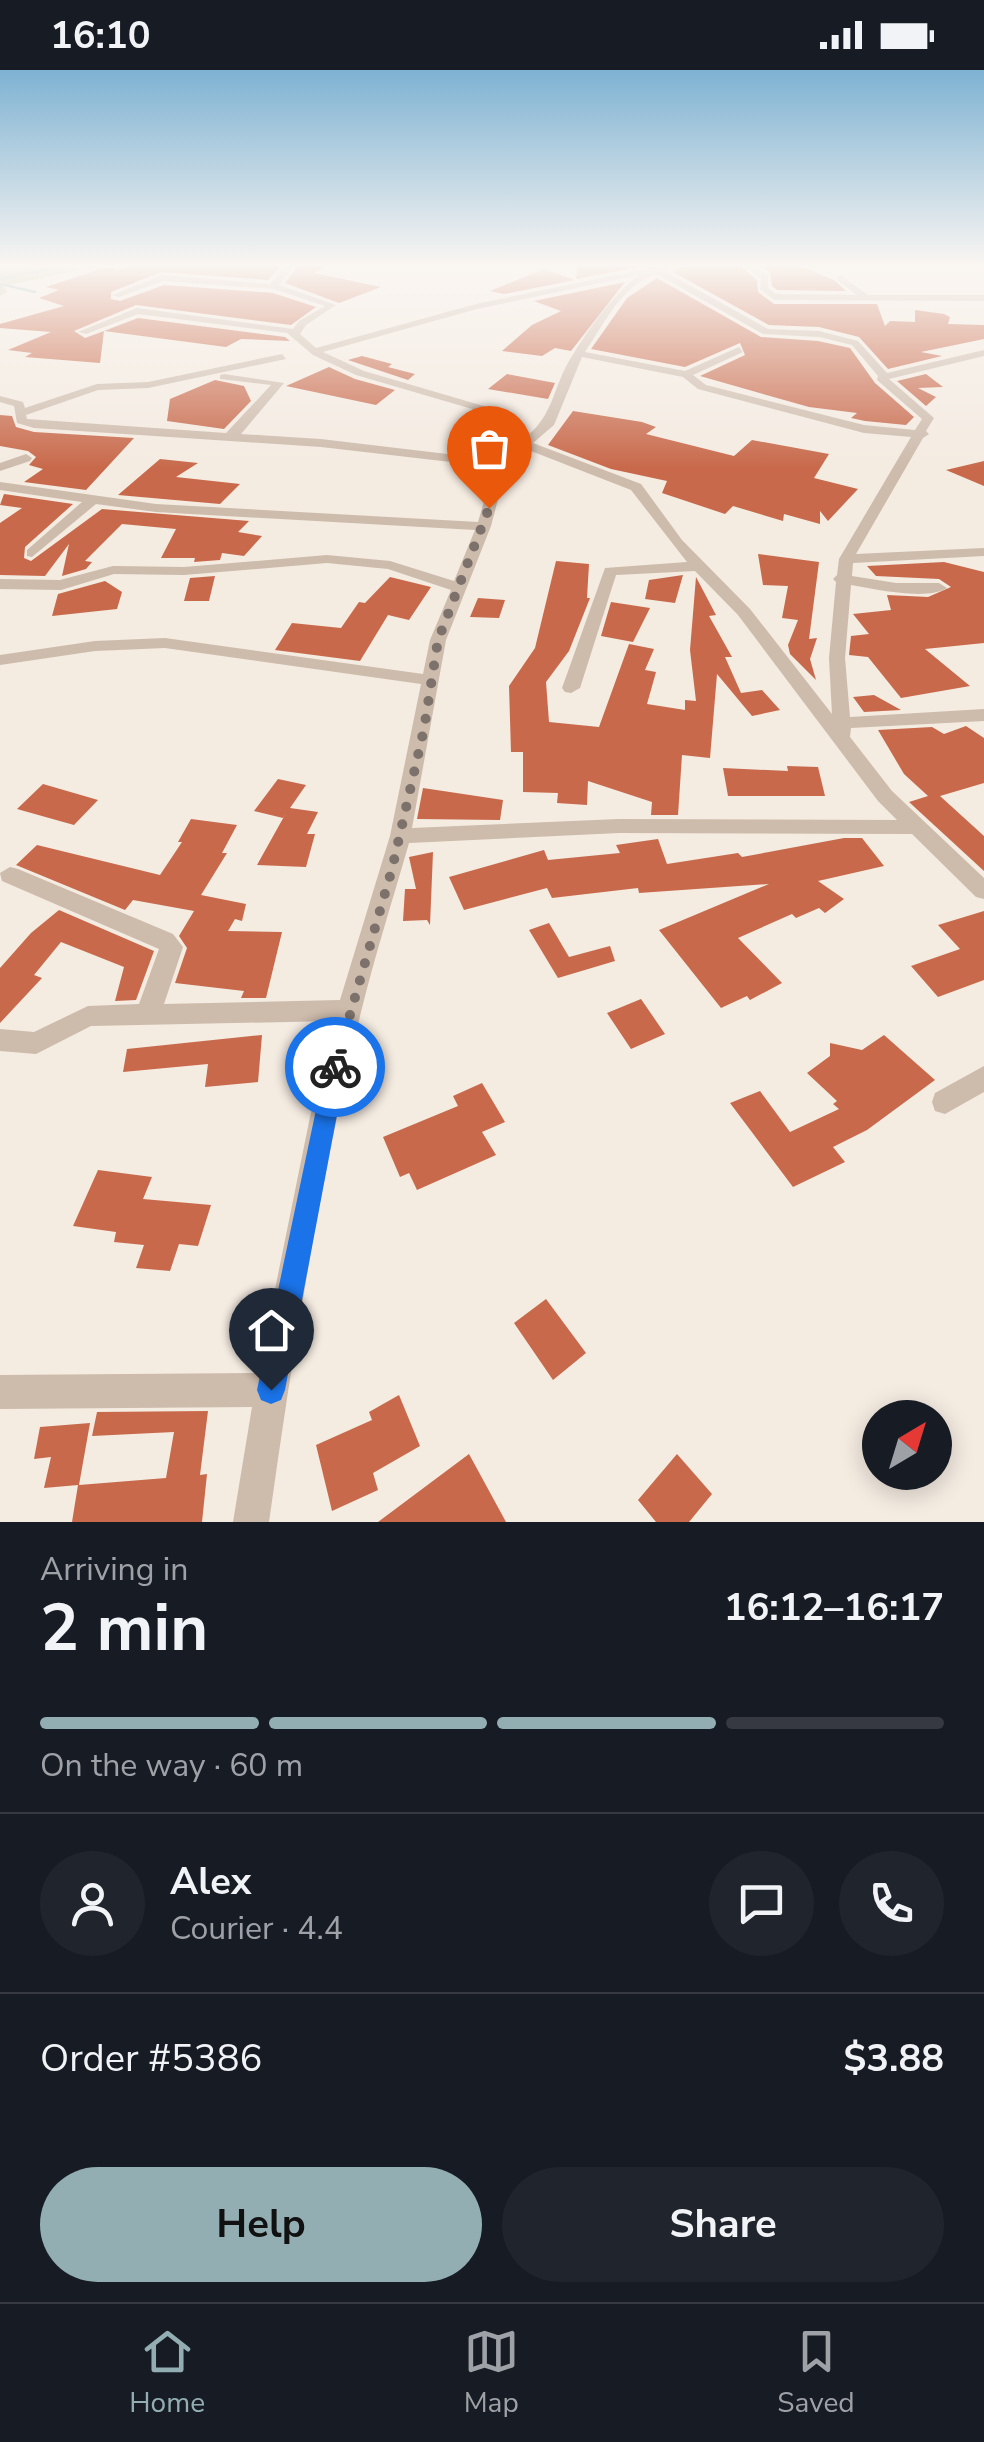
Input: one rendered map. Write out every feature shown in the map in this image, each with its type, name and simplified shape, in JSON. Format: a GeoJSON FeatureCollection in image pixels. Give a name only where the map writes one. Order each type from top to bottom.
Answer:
{"type":"FeatureCollection","features":[{"type":"Feature","properties":{"kind":"street"},"geometry":{"type":"LineString","coordinates":[[285,333],[372,378],[507,416],[517,423],[526,445],[632,484],[698,566],[726,590],[774,657],[840,729],[885,796],[984,891]]}},
{"type":"Feature","properties":{"kind":"street"},"geometry":{"type":"LineString","coordinates":[[314,351],[381,333]]}},
{"type":"Feature","properties":{"kind":"street"},"geometry":{"type":"LineString","coordinates":[[252,1522],[271,1390],[348,1010],[400,836],[424,729],[430,680],[456,587],[484,526],[502,464],[548,425],[565,378],[594,333]]}},
{"type":"Feature","properties":{"kind":"street"},"geometry":{"type":"LineString","coordinates":[[786,333],[819,334],[853,342],[884,376]]}},
{"type":"Feature","properties":{"kind":"street"},"geometry":{"type":"LineString","coordinates":[[686,374],[738,350]]}},
{"type":"Feature","properties":{"kind":"street"},"geometry":{"type":"LineString","coordinates":[[884,376],[984,353]]}},
{"type":"Feature","properties":{"kind":"street"},"geometry":{"type":"LineString","coordinates":[[580,354],[686,374],[702,387],[864,429],[922,434]]}},
{"type":"Feature","properties":{"kind":"street"},"geometry":{"type":"LineString","coordinates":[[20,413],[97,387],[132,388],[282,357]]}},
{"type":"Feature","properties":{"kind":"street"},"geometry":{"type":"LineString","coordinates":[[204,373],[279,383],[231,434],[238,437]]}},
{"type":"Feature","properties":{"kind":"street"},"geometry":{"type":"LineString","coordinates":[[840,729],[841,579],[846,559],[894,473],[922,434],[926,412],[882,382],[884,376]]}},
{"type":"Feature","properties":{"kind":"street"},"geometry":{"type":"LineString","coordinates":[[0,399],[20,404],[21,421],[34,425],[238,437],[502,464]]}},
{"type":"Feature","properties":{"kind":"street"},"geometry":{"type":"LineString","coordinates":[[0,468],[26,458]]}},
{"type":"Feature","properties":{"kind":"street"},"geometry":{"type":"LineString","coordinates":[[0,486],[91,502],[484,526]]}},
{"type":"Feature","properties":{"kind":"street"},"geometry":{"type":"LineString","coordinates":[[32,553],[91,502]]}},
{"type":"Feature","properties":{"kind":"street"},"geometry":{"type":"LineString","coordinates":[[846,559],[984,552]]}},
{"type":"Feature","properties":{"kind":"street"},"geometry":{"type":"LineString","coordinates":[[0,584],[62,584],[114,570],[184,570],[327,558],[390,566],[456,587]]}},
{"type":"Feature","properties":{"kind":"street"},"geometry":{"type":"LineString","coordinates":[[572,688],[610,572],[698,566]]}},
{"type":"Feature","properties":{"kind":"street"},"geometry":{"type":"LineString","coordinates":[[841,579],[896,588],[940,588]]}},
{"type":"Feature","properties":{"kind":"street"},"geometry":{"type":"LineString","coordinates":[[0,660],[95,646],[165,644],[430,680]]}},
{"type":"Feature","properties":{"kind":"street"},"geometry":{"type":"LineString","coordinates":[[840,729],[983,714]]}},
{"type":"Feature","properties":{"kind":"street"},"geometry":{"type":"LineString","coordinates":[[400,836],[619,826],[914,827]]}},
{"type":"Feature","properties":{"kind":"street"},"geometry":{"type":"LineString","coordinates":[[10,874],[165,940],[170,946],[148,1014]]}},
{"type":"Feature","properties":{"kind":"street"},"geometry":{"type":"LineString","coordinates":[[0,1040],[36,1043],[88,1016],[348,1010]]}},
{"type":"Feature","properties":{"kind":"street"},"geometry":{"type":"LineString","coordinates":[[945,1102],[984,1078]]}},
{"type":"Feature","properties":{"kind":"street"},"geometry":{"type":"LineString","coordinates":[[0,1392],[271,1390]]}},
{"type":"Feature","properties":{"kind":"building"},"geometry":{"type":"Polygon","coordinates":[[[49,333],[77,333],[85,338],[104,333],[100,363],[25,357],[32,353],[8,350],[49,333]]]}},
{"type":"Feature","properties":{"kind":"building"},"geometry":{"type":"Polygon","coordinates":[[[117,333],[252,333],[290,341],[241,339],[226,347],[117,333]]]}},
{"type":"Feature","properties":{"kind":"building"},"geometry":{"type":"Polygon","coordinates":[[[523,333],[585,333],[571,351],[555,348],[542,356],[502,351],[523,333]]]}},
{"type":"Feature","properties":{"kind":"building"},"geometry":{"type":"Polygon","coordinates":[[[602,333],[754,333],[761,337],[818,341],[850,348],[875,383],[914,417],[906,425],[865,421],[851,418],[857,413],[809,407],[700,376],[745,355],[740,343],[685,367],[591,349],[602,333]]]}},
{"type":"Feature","properties":{"kind":"building"},"geometry":{"type":"Polygon","coordinates":[[[842,333],[984,333],[984,339],[921,352],[942,356],[888,369],[859,337],[842,333]]]}},
{"type":"Feature","properties":{"kind":"building"},"geometry":{"type":"Polygon","coordinates":[[[362,356],[415,374],[408,380],[348,360],[362,356]]]}},
{"type":"Feature","properties":{"kind":"building"},"geometry":{"type":"Polygon","coordinates":[[[329,367],[395,390],[376,405],[286,386],[329,367]]]}},
{"type":"Feature","properties":{"kind":"building"},"geometry":{"type":"Polygon","coordinates":[[[507,374],[555,383],[548,399],[488,389],[507,374]]]}},
{"type":"Feature","properties":{"kind":"building"},"geometry":{"type":"Polygon","coordinates":[[[926,374],[943,387],[918,388],[936,397],[926,406],[897,381],[926,374]]]}},
{"type":"Feature","properties":{"kind":"building"},"geometry":{"type":"Polygon","coordinates":[[[215,380],[244,386],[251,401],[224,429],[167,421],[170,399],[215,380]]]}},
{"type":"Feature","properties":{"kind":"building"},"geometry":{"type":"Polygon","coordinates":[[[573,411],[642,422],[656,427],[646,434],[734,456],[752,440],[829,454],[814,478],[858,489],[828,521],[820,511],[820,524],[784,514],[783,521],[733,506],[725,514],[662,493],[667,481],[611,469],[548,445],[573,411]]]}},
{"type":"Feature","properties":{"kind":"building"},"geometry":{"type":"Polygon","coordinates":[[[0,415],[12,416],[16,427],[34,432],[134,438],[86,490],[24,482],[43,469],[29,465],[36,457],[28,451],[0,446],[0,415]]]}},
{"type":"Feature","properties":{"kind":"building"},"geometry":{"type":"Polygon","coordinates":[[[160,459],[198,463],[176,477],[240,484],[220,504],[118,495],[160,459]]]}},
{"type":"Feature","properties":{"kind":"building"},"geometry":{"type":"Polygon","coordinates":[[[984,461],[984,486],[946,470],[984,461]]]}},
{"type":"Feature","properties":{"kind":"building"},"geometry":{"type":"Polygon","coordinates":[[[4,494],[73,504],[25,547],[24,558],[31,561],[102,509],[249,521],[238,532],[262,536],[244,556],[222,553],[220,560],[194,562],[195,558],[161,558],[176,529],[122,524],[85,561],[92,562],[86,569],[62,576],[69,544],[45,576],[0,575],[0,523],[22,508],[0,505],[4,494]]]}},
{"type":"Feature","properties":{"kind":"building"},"geometry":{"type":"Polygon","coordinates":[[[758,554],[819,562],[809,639],[817,638],[810,659],[816,680],[790,654],[788,645],[798,620],[782,618],[788,586],[763,585],[758,554]]]}},
{"type":"Feature","properties":{"kind":"building"},"geometry":{"type":"Polygon","coordinates":[[[556,561],[589,564],[590,598],[569,651],[546,682],[549,722],[599,727],[629,644],[654,649],[645,670],[656,672],[647,704],[685,710],[685,700],[696,701],[690,650],[696,577],[716,615],[709,616],[732,657],[725,657],[741,693],[762,690],[780,710],[752,716],[717,674],[710,758],[682,755],[678,815],[651,815],[652,802],[588,781],[587,805],[557,803],[558,793],[523,792],[523,752],[511,752],[509,686],[535,648],[556,561]]]}},
{"type":"Feature","properties":{"kind":"building"},"geometry":{"type":"Polygon","coordinates":[[[944,562],[984,572],[984,643],[925,649],[970,686],[901,698],[868,657],[849,655],[851,636],[869,634],[853,614],[891,610],[887,595],[928,597],[951,587],[939,579],[876,576],[867,566],[944,562]]]}},
{"type":"Feature","properties":{"kind":"building"},"geometry":{"type":"Polygon","coordinates":[[[683,575],[675,603],[645,599],[649,580],[683,575]]]}},
{"type":"Feature","properties":{"kind":"building"},"geometry":{"type":"Polygon","coordinates":[[[215,576],[209,601],[184,601],[190,578],[215,576]]]}},
{"type":"Feature","properties":{"kind":"building"},"geometry":{"type":"Polygon","coordinates":[[[390,577],[431,587],[409,620],[388,615],[360,661],[275,650],[292,623],[341,628],[359,602],[365,603],[390,577]]]}},
{"type":"Feature","properties":{"kind":"building"},"geometry":{"type":"Polygon","coordinates":[[[105,581],[122,592],[117,609],[52,616],[58,594],[105,581]]]}},
{"type":"Feature","properties":{"kind":"building"},"geometry":{"type":"Polygon","coordinates":[[[478,598],[505,600],[499,618],[470,617],[478,598]]]}},
{"type":"Feature","properties":{"kind":"building"},"geometry":{"type":"Polygon","coordinates":[[[611,602],[650,608],[633,642],[601,636],[611,602]]]}},
{"type":"Feature","properties":{"kind":"building"},"geometry":{"type":"Polygon","coordinates":[[[874,695],[901,710],[864,712],[853,697],[874,695]]]}},
{"type":"Feature","properties":{"kind":"building"},"geometry":{"type":"Polygon","coordinates":[[[966,726],[984,738],[984,783],[940,796],[984,836],[984,871],[909,802],[928,796],[904,774],[878,730],[932,727],[944,734],[966,726]]]}},
{"type":"Feature","properties":{"kind":"building"},"geometry":{"type":"Polygon","coordinates":[[[787,766],[818,767],[825,796],[728,796],[723,768],[788,771],[787,766]]]}},
{"type":"Feature","properties":{"kind":"building"},"geometry":{"type":"Polygon","coordinates":[[[278,779],[306,785],[290,808],[318,812],[307,834],[315,834],[306,867],[257,865],[286,813],[283,818],[254,811],[278,779]]]}},
{"type":"Feature","properties":{"kind":"building"},"geometry":{"type":"Polygon","coordinates":[[[43,784],[98,800],[74,825],[17,809],[43,784]]]}},
{"type":"Feature","properties":{"kind":"building"},"geometry":{"type":"Polygon","coordinates":[[[423,788],[503,800],[500,820],[417,819],[423,788]]]}},
{"type":"Feature","properties":{"kind":"building"},"geometry":{"type":"Polygon","coordinates":[[[191,819],[237,825],[222,853],[227,853],[201,895],[246,904],[242,921],[235,919],[228,931],[282,932],[266,998],[241,998],[244,991],[175,983],[187,948],[179,936],[194,911],[133,900],[125,910],[16,865],[37,845],[160,875],[182,842],[178,842],[191,819]]]}},
{"type":"Feature","properties":{"kind":"building"},"geometry":{"type":"Polygon","coordinates":[[[862,838],[884,866],[818,881],[844,899],[825,913],[819,908],[796,918],[792,914],[738,938],[782,983],[750,1000],[747,996],[721,1008],[659,930],[769,884],[639,893],[638,888],[552,898],[547,888],[464,910],[449,877],[544,850],[548,860],[620,853],[616,845],[658,839],[667,864],[738,853],[742,857],[862,838]]]}},
{"type":"Feature","properties":{"kind":"building"},"geometry":{"type":"Polygon","coordinates":[[[433,852],[430,925],[427,920],[403,921],[405,889],[416,889],[409,857],[433,852]]]}},
{"type":"Feature","properties":{"kind":"building"},"geometry":{"type":"Polygon","coordinates":[[[59,910],[154,951],[136,1000],[115,1001],[124,967],[61,942],[34,975],[42,978],[0,1023],[0,968],[31,933],[59,910]]]}},
{"type":"Feature","properties":{"kind":"building"},"geometry":{"type":"Polygon","coordinates":[[[984,911],[984,980],[938,997],[911,966],[960,949],[938,925],[984,911]]]}},
{"type":"Feature","properties":{"kind":"building"},"geometry":{"type":"Polygon","coordinates":[[[549,923],[569,957],[610,946],[615,961],[558,978],[529,930],[549,923]]]}},
{"type":"Feature","properties":{"kind":"building"},"geometry":{"type":"Polygon","coordinates":[[[641,999],[665,1034],[631,1049],[607,1013],[641,999]]]}},
{"type":"Feature","properties":{"kind":"building"},"geometry":{"type":"Polygon","coordinates":[[[262,1035],[258,1082],[205,1087],[208,1064],[123,1072],[127,1049],[262,1035]]]}},
{"type":"Feature","properties":{"kind":"building"},"geometry":{"type":"Polygon","coordinates":[[[884,1035],[935,1080],[867,1130],[833,1147],[845,1162],[793,1187],[730,1103],[760,1091],[790,1132],[839,1109],[833,1104],[837,1101],[807,1073],[830,1056],[830,1043],[862,1050],[884,1035]]]}},
{"type":"Feature","properties":{"kind":"building"},"geometry":{"type":"Polygon","coordinates":[[[482,1083],[505,1122],[482,1132],[496,1155],[417,1190],[409,1173],[400,1177],[383,1137],[458,1106],[453,1096],[482,1083]]]}},
{"type":"Feature","properties":{"kind":"building"},"geometry":{"type":"Polygon","coordinates":[[[98,1170],[152,1177],[143,1199],[211,1205],[198,1246],[179,1244],[170,1271],[136,1268],[144,1245],[114,1242],[116,1232],[73,1226],[98,1170]]]}},
{"type":"Feature","properties":{"kind":"building"},"geometry":{"type":"Polygon","coordinates":[[[546,1299],[586,1353],[553,1380],[514,1323],[546,1299]]]}},
{"type":"Feature","properties":{"kind":"building"},"geometry":{"type":"Polygon","coordinates":[[[399,1395],[420,1446],[373,1473],[378,1490],[332,1511],[316,1445],[372,1420],[369,1412],[399,1395]]]}},
{"type":"Feature","properties":{"kind":"building"},"geometry":{"type":"Polygon","coordinates":[[[208,1411],[200,1475],[207,1474],[202,1522],[72,1522],[78,1485],[44,1488],[51,1457],[34,1459],[40,1427],[90,1423],[79,1485],[166,1478],[174,1432],[92,1436],[97,1412],[208,1411]]]}},
{"type":"Feature","properties":{"kind":"building"},"geometry":{"type":"Polygon","coordinates":[[[469,1454],[506,1522],[378,1522],[469,1454]]]}},
{"type":"Feature","properties":{"kind":"building"},"geometry":{"type":"Polygon","coordinates":[[[677,1454],[712,1494],[689,1522],[656,1522],[638,1500],[677,1454]]]}},
{"type":"Feature","properties":{"kind":"way so far"},"geometry":{"type":"LineString","coordinates":[[335,1067],[348,1010],[392,869],[424,729],[438,640],[489,508]]}},
{"type":"Feature","properties":{"kind":"route"},"geometry":{"type":"LineString","coordinates":[[271,1390],[335,1067]]}}]}
